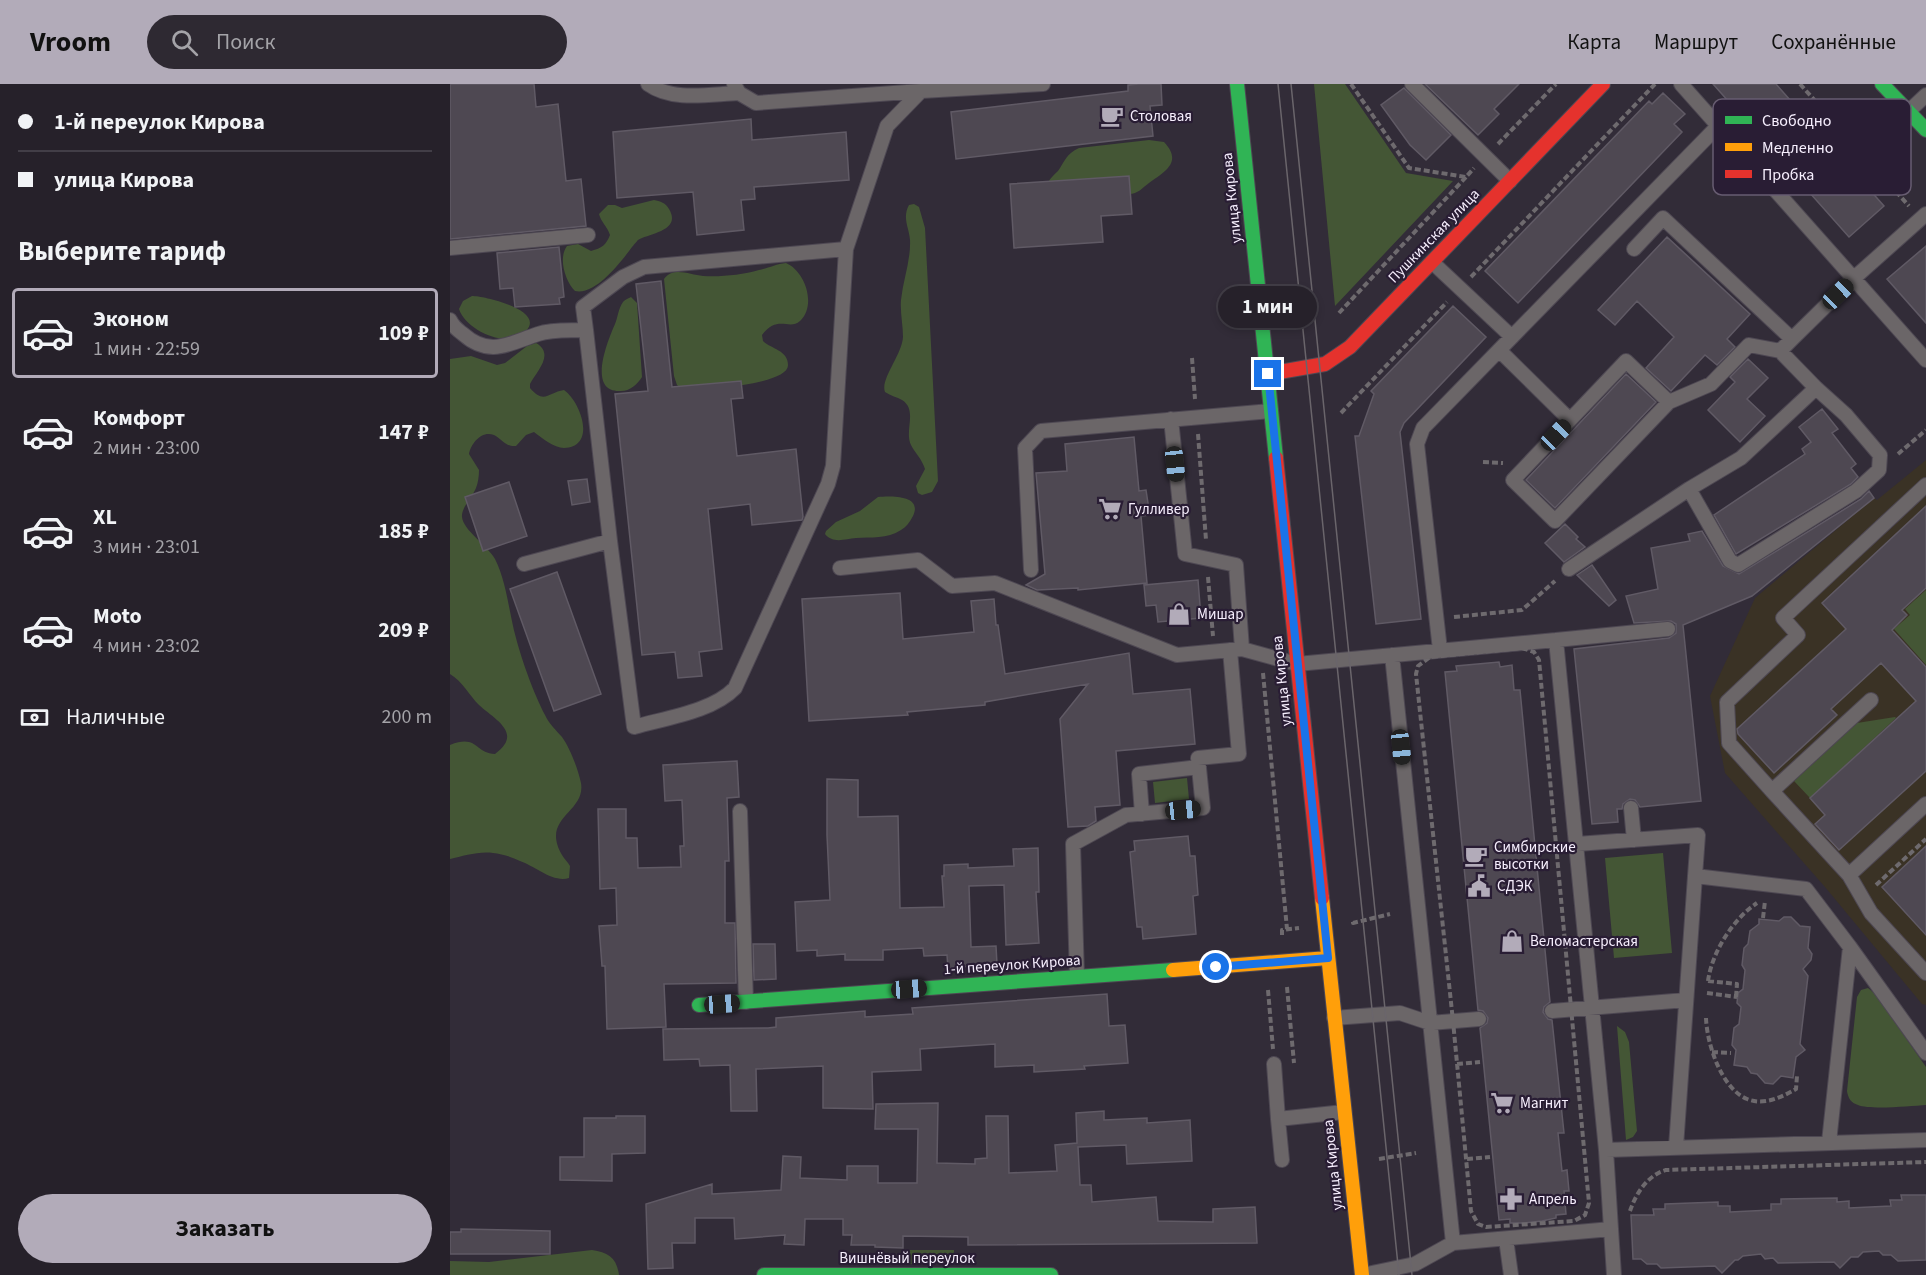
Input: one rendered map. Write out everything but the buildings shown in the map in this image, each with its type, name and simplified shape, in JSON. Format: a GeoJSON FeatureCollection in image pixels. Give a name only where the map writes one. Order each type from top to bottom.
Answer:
{"type":"FeatureCollection","features":[{"type":"Feature","properties":{"kind":"street","name":"улица Кирова"},"geometry":{"type":"LineString","coordinates":[[1237,84],[1362,1275]]}},
{"type":"Feature","properties":{"kind":"street","name":"Пушкинская улица"},"geometry":{"type":"LineString","coordinates":[[1268,374],[1325,364],[1350,346],[1603,84]]}},
{"type":"Feature","properties":{"kind":"street"},"geometry":{"type":"LineString","coordinates":[[1882,84],[1892,89]]}},
{"type":"Feature","properties":{"kind":"street"},"geometry":{"type":"LineString","coordinates":[[1911,113],[1926,130]]}},
{"type":"Feature","properties":{"kind":"street","name":"1-й переулок Кирова"},"geometry":{"type":"LineString","coordinates":[[699,1005],[1328,958]]}},
{"type":"Feature","properties":{"kind":"street","name":"Вишнёвый переулок"},"geometry":{"type":"LineString","coordinates":[[764,1275],[1051,1275]]}},
{"type":"Feature","properties":{"kind":"lane"},"geometry":{"type":"LineString","coordinates":[[648,84],[656,90],[679,96],[736,89],[756,103],[1043,84]]}},
{"type":"Feature","properties":{"kind":"lane"},"geometry":{"type":"LineString","coordinates":[[1412,84],[1510,181]]}},
{"type":"Feature","properties":{"kind":"lane"},"geometry":{"type":"LineString","coordinates":[[1681,84],[1713,120]]}},
{"type":"Feature","properties":{"kind":"lane"},"geometry":{"type":"LineString","coordinates":[[846,249],[644,267],[623,277],[583,307],[634,727],[708,706],[726,697],[735,688],[828,484],[833,466],[846,249],[887,126],[921,91]]}},
{"type":"Feature","properties":{"kind":"lane"},"geometry":{"type":"LineString","coordinates":[[1911,109],[1926,95]]}},
{"type":"Feature","properties":{"kind":"lane"},"geometry":{"type":"LineString","coordinates":[[1440,651],[1417,444],[1423,428],[1713,131]]}},
{"type":"Feature","properties":{"kind":"lane"},"geometry":{"type":"LineString","coordinates":[[1779,195],[1926,360]]}},
{"type":"Feature","properties":{"kind":"lane"},"geometry":{"type":"LineString","coordinates":[[1780,351],[1853,279],[1923,216]]}},
{"type":"Feature","properties":{"kind":"lane"},"geometry":{"type":"LineString","coordinates":[[1634,249],[1663,218],[1792,339]]}},
{"type":"Feature","properties":{"kind":"lane"},"geometry":{"type":"LineString","coordinates":[[450,248],[588,235]]}},
{"type":"Feature","properties":{"kind":"lane"},"geometry":{"type":"LineString","coordinates":[[1432,262],[1512,337]]}},
{"type":"Feature","properties":{"kind":"lane"},"geometry":{"type":"LineString","coordinates":[[450,320],[452,325],[470,340],[495,348],[515,344],[540,333],[586,330]]}},
{"type":"Feature","properties":{"kind":"lane"},"geometry":{"type":"LineString","coordinates":[[1669,402],[1626,361],[1513,480],[1555,521],[1669,402],[1711,384],[1749,345],[1780,351],[1815,388],[1846,415],[1880,455],[1879,470],[1856,491],[1738,565],[1730,561],[1689,489]]}},
{"type":"Feature","properties":{"kind":"lane"},"geometry":{"type":"LineString","coordinates":[[1499,350],[1570,420]]}},
{"type":"Feature","properties":{"kind":"lane"},"geometry":{"type":"LineString","coordinates":[[1569,569],[1689,489],[1741,458],[1815,388]]}},
{"type":"Feature","properties":{"kind":"lane"},"geometry":{"type":"LineString","coordinates":[[1031,570],[1025,448],[1041,431],[1272,411]]}},
{"type":"Feature","properties":{"kind":"lane"},"geometry":{"type":"LineString","coordinates":[[1077,977],[1073,844],[1126,815],[1203,808],[1198,758],[1239,754],[1236,565],[1185,554],[1171,419]]}},
{"type":"Feature","properties":{"kind":"lane"},"geometry":{"type":"LineString","coordinates":[[1926,485],[1783,618],[1798,635],[1727,702],[1729,743],[1850,875],[1871,913],[1926,973]]}},
{"type":"Feature","properties":{"kind":"lane"},"geometry":{"type":"LineString","coordinates":[[524,564],[610,541]]}},
{"type":"Feature","properties":{"kind":"lane"},"geometry":{"type":"LineString","coordinates":[[840,568],[918,560],[952,586],[995,583],[1177,656],[1236,649],[1297,664],[1668,629]]}},
{"type":"Feature","properties":{"kind":"lane"},"geometry":{"type":"LineString","coordinates":[[1556,639],[1606,1150],[1614,1275]]}},
{"type":"Feature","properties":{"kind":"lane"},"geometry":{"type":"LineString","coordinates":[[1392,655],[1454,1243]]}},
{"type":"Feature","properties":{"kind":"lane"},"geometry":{"type":"LineString","coordinates":[[1772,791],[1871,700]]}},
{"type":"Feature","properties":{"kind":"lane"},"geometry":{"type":"LineString","coordinates":[[1142,814],[1138,774],[1199,767]]}},
{"type":"Feature","properties":{"kind":"lane"},"geometry":{"type":"LineString","coordinates":[[1850,875],[1926,804]]}},
{"type":"Feature","properties":{"kind":"lane"},"geometry":{"type":"LineString","coordinates":[[1630,808],[1634,840]]}},
{"type":"Feature","properties":{"kind":"lane"},"geometry":{"type":"LineString","coordinates":[[740,811],[746,1002]]}},
{"type":"Feature","properties":{"kind":"lane"},"geometry":{"type":"LineString","coordinates":[[1577,844],[1698,835],[1676,1147]]}},
{"type":"Feature","properties":{"kind":"lane"},"geometry":{"type":"LineString","coordinates":[[1695,876],[1806,889],[1926,1053]]}},
{"type":"Feature","properties":{"kind":"lane"},"geometry":{"type":"LineString","coordinates":[[1829,1142],[1850,947]]}},
{"type":"Feature","properties":{"kind":"lane"},"geometry":{"type":"LineString","coordinates":[[1552,1011],[1686,1000]]}},
{"type":"Feature","properties":{"kind":"lane"},"geometry":{"type":"LineString","coordinates":[[1334,1018],[1400,1013],[1430,1023],[1479,1018]]}},
{"type":"Feature","properties":{"kind":"lane"},"geometry":{"type":"LineString","coordinates":[[1274,1064],[1282,1160]]}},
{"type":"Feature","properties":{"kind":"lane"},"geometry":{"type":"LineString","coordinates":[[1278,1119],[1344,1113]]}},
{"type":"Feature","properties":{"kind":"lane"},"geometry":{"type":"LineString","coordinates":[[1606,1150],[1926,1140]]}},
{"type":"Feature","properties":{"kind":"lane"},"geometry":{"type":"LineString","coordinates":[[1362,1275],[1415,1264],[1454,1243],[1611,1229]]}},
{"type":"Feature","properties":{"kind":"lane"},"geometry":{"type":"LineString","coordinates":[[1506,1239],[1511,1275]]}},
{"type":"Feature","properties":{"kind":"path"},"geometry":{"type":"LineString","coordinates":[[1341,413],[1655,84]]}},
{"type":"Feature","properties":{"kind":"path"},"geometry":{"type":"LineString","coordinates":[[1800,84],[1813,99]]}},
{"type":"Feature","properties":{"kind":"path"},"geometry":{"type":"LineString","coordinates":[[1339,313],[1466,177]]}},
{"type":"Feature","properties":{"kind":"path"},"geometry":{"type":"LineString","coordinates":[[1903,195],[1923,216]]}},
{"type":"Feature","properties":{"kind":"path"},"geometry":{"type":"LineString","coordinates":[[1192,357],[1214,651]]}},
{"type":"Feature","properties":{"kind":"path"},"geometry":{"type":"LineString","coordinates":[[1879,470],[1926,430]]}},
{"type":"Feature","properties":{"kind":"path"},"geometry":{"type":"LineString","coordinates":[[1436,619],[1522,610],[1569,569]]}},
{"type":"Feature","properties":{"kind":"path"},"geometry":{"type":"LineString","coordinates":[[1522,648],[1529,649],[1538,656],[1571,1010],[1589,1203],[1585,1215],[1574,1221],[1508,1227],[1486,1227],[1478,1224],[1471,1211],[1454,1021],[1416,674],[1418,666],[1430,657],[1522,648]]}},
{"type":"Feature","properties":{"kind":"path"},"geometry":{"type":"LineString","coordinates":[[1261,654],[1287,929]]}},
{"type":"Feature","properties":{"kind":"path"},"geometry":{"type":"LineString","coordinates":[[1872,889],[1926,839]]}},
{"type":"Feature","properties":{"kind":"path"},"geometry":{"type":"LineString","coordinates":[[1706,1003],[1710,970],[1724,939],[1750,907],[1765,899],[1763,918]]}},
{"type":"Feature","properties":{"kind":"path"},"geometry":{"type":"LineString","coordinates":[[1353,923],[1390,914]]}},
{"type":"Feature","properties":{"kind":"path"},"geometry":{"type":"LineString","coordinates":[[1266,963],[1274,1064]]}},
{"type":"Feature","properties":{"kind":"path"},"geometry":{"type":"LineString","coordinates":[[1707,993],[1737,997],[1737,984],[1708,981]]}},
{"type":"Feature","properties":{"kind":"path"},"geometry":{"type":"LineString","coordinates":[[1706,1012],[1712,1052],[1730,1085],[1739,1094],[1755,1101],[1767,1101],[1796,1089],[1797,1076]]}},
{"type":"Feature","properties":{"kind":"path"},"geometry":{"type":"LineString","coordinates":[[1712,1052],[1731,1053]]}},
{"type":"Feature","properties":{"kind":"path"},"geometry":{"type":"LineString","coordinates":[[1457,1064],[1480,1062]]}},
{"type":"Feature","properties":{"kind":"path"},"geometry":{"type":"LineString","coordinates":[[1379,1159],[1416,1153]]}},
{"type":"Feature","properties":{"kind":"path"},"geometry":{"type":"LineString","coordinates":[[1466,1159],[1490,1157]]}},
{"type":"Feature","properties":{"kind":"path"},"geometry":{"type":"LineString","coordinates":[[1611,1229],[1629,1228],[1629,1217],[1635,1199],[1655,1174],[1666,1170],[1926,1162]]}},
{"type":"Feature","properties":{"kind":"shaded area"},"geometry":{"type":"Polygon","coordinates":[[[1926,460],[1926,1005],[1922,1004],[1825,887],[1725,773],[1710,696],[1755,598],[1874,498],[1877,500],[1926,460]]]}},
{"type":"Feature","properties":{"kind":"green space"},"geometry":{"type":"Polygon","coordinates":[[[1314,84],[1345,84],[1406,173],[1453,181],[1335,306],[1314,84]]]}},
{"type":"Feature","properties":{"kind":"green space"},"geometry":{"type":"Polygon","coordinates":[[[1149,140],[1164,142],[1172,155],[1172,161],[1166,170],[1135,193],[1048,183],[1068,155],[1079,148],[1149,140]]]}},
{"type":"Feature","properties":{"kind":"green space"},"geometry":{"type":"Polygon","coordinates":[[[654,200],[663,203],[669,209],[672,216],[668,227],[638,240],[599,283],[583,291],[575,291],[564,269],[563,257],[567,246],[578,244],[591,251],[605,244],[610,235],[599,214],[608,205],[622,208],[654,200]]]}},
{"type":"Feature","properties":{"kind":"green space"},"geometry":{"type":"Polygon","coordinates":[[[914,204],[919,207],[925,228],[938,481],[932,492],[922,495],[918,493],[916,486],[925,469],[909,439],[909,409],[902,400],[885,392],[884,387],[902,344],[901,300],[910,248],[906,214],[909,205],[914,204]]]}},
{"type":"Feature","properties":{"kind":"green space"},"geometry":{"type":"Polygon","coordinates":[[[786,263],[799,273],[806,289],[808,306],[805,314],[796,324],[773,325],[762,335],[766,344],[785,356],[788,365],[784,372],[760,382],[684,391],[677,385],[674,376],[664,279],[677,272],[724,276],[786,263]]]}},
{"type":"Feature","properties":{"kind":"green space"},"geometry":{"type":"Polygon","coordinates":[[[472,296],[500,302],[521,311],[528,317],[530,323],[526,331],[509,339],[479,331],[463,317],[459,309],[463,301],[472,296]]]}},
{"type":"Feature","properties":{"kind":"green space"},"geometry":{"type":"Polygon","coordinates":[[[631,297],[637,303],[642,377],[632,387],[619,391],[609,389],[604,383],[602,364],[620,307],[631,297]]]}},
{"type":"Feature","properties":{"kind":"green space"},"geometry":{"type":"Polygon","coordinates":[[[536,343],[544,352],[544,357],[530,388],[543,397],[564,390],[570,396],[576,404],[583,423],[580,440],[574,446],[560,448],[534,432],[526,435],[516,446],[506,444],[494,435],[481,436],[472,446],[469,454],[479,470],[479,477],[476,488],[463,510],[462,517],[471,533],[495,559],[505,588],[525,667],[547,718],[568,747],[580,777],[581,793],[556,832],[562,855],[570,866],[569,878],[563,879],[550,876],[526,863],[496,853],[477,853],[450,859],[450,745],[459,742],[471,743],[483,751],[495,754],[507,739],[507,733],[504,727],[479,705],[450,674],[450,359],[471,356],[497,365],[505,363],[527,346],[536,343]]]}},
{"type":"Feature","properties":{"kind":"green space"},"geometry":{"type":"Polygon","coordinates":[[[878,497],[904,498],[914,504],[913,516],[905,527],[896,533],[879,537],[835,540],[825,534],[836,522],[860,511],[878,497]]]}},
{"type":"Feature","properties":{"kind":"green space"},"geometry":{"type":"Polygon","coordinates":[[[1926,590],[1926,665],[1894,629],[1910,615],[1905,609],[1926,590]]]}},
{"type":"Feature","properties":{"kind":"green space"},"geometry":{"type":"Polygon","coordinates":[[[1895,717],[1810,798],[1794,781],[1857,723],[1895,717]]]}},
{"type":"Feature","properties":{"kind":"green space"},"geometry":{"type":"Polygon","coordinates":[[[1187,778],[1189,799],[1155,803],[1153,782],[1187,778]]]}},
{"type":"Feature","properties":{"kind":"green space"},"geometry":{"type":"Polygon","coordinates":[[[1663,853],[1672,953],[1614,958],[1605,858],[1663,853]]]}},
{"type":"Feature","properties":{"kind":"green space"},"geometry":{"type":"Polygon","coordinates":[[[1868,988],[1875,994],[1926,1067],[1926,1105],[1872,1107],[1856,1104],[1849,1098],[1847,1091],[1857,997],[1861,990],[1868,988]]]}},
{"type":"Feature","properties":{"kind":"green space"},"geometry":{"type":"Polygon","coordinates":[[[1617,1026],[1625,1032],[1629,1042],[1637,1131],[1633,1137],[1626,1140],[1617,1026]]]}},
{"type":"Feature","properties":{"kind":"green space"},"geometry":{"type":"Polygon","coordinates":[[[592,1250],[603,1252],[611,1257],[619,1275],[450,1275],[450,1261],[489,1262],[592,1250]]]}},
{"type":"Feature","properties":{"kind":"green space"},"geometry":{"type":"Polygon","coordinates":[[[907,1250],[954,1250],[954,1263],[907,1264],[907,1250]]]}},
{"type":"Feature","properties":{"kind":"tram line"},"geometry":{"type":"LineString","coordinates":[[1278,84],[1399,1275]]}},
{"type":"Feature","properties":{"kind":"tram line"},"geometry":{"type":"LineString","coordinates":[[1291,84],[1412,1275]]}},
{"type":"Feature","properties":{"kind":"traffic: fast"},"geometry":{"type":"LineString","coordinates":[[1237,84],[1276,458]]}},
{"type":"Feature","properties":{"kind":"traffic: fast"},"geometry":{"type":"LineString","coordinates":[[1882,84],[1896,99]]}},
{"type":"Feature","properties":{"kind":"traffic: fast"},"geometry":{"type":"LineString","coordinates":[[1911,114],[1926,130]]}},
{"type":"Feature","properties":{"kind":"traffic: fast"},"geometry":{"type":"LineString","coordinates":[[699,1005],[1173,970]]}},
{"type":"Feature","properties":{"kind":"traffic: fast"},"geometry":{"type":"LineString","coordinates":[[764,1275],[1051,1275]]}},
{"type":"Feature","properties":{"kind":"traffic: slow"},"geometry":{"type":"LineString","coordinates":[[1322,898],[1362,1275]]}},
{"type":"Feature","properties":{"kind":"traffic: slow"},"geometry":{"type":"LineString","coordinates":[[1173,970],[1328,958]]}},
{"type":"Feature","properties":{"kind":"traffic: jam"},"geometry":{"type":"LineString","coordinates":[[1268,374],[1325,364],[1350,347],[1603,84]]}},
{"type":"Feature","properties":{"kind":"traffic: jam"},"geometry":{"type":"LineString","coordinates":[[1276,458],[1322,898]]}},
{"type":"Feature","properties":{"kind":"place","name":"Столовая"},"geometry":{"type":"Point","coordinates":[1112,116]}},
{"type":"Feature","properties":{"kind":"place","name":"Гулливер"},"geometry":{"type":"Point","coordinates":[1110,509]}},
{"type":"Feature","properties":{"kind":"place","name":"Мишар"},"geometry":{"type":"Point","coordinates":[1179,614]}},
{"type":"Feature","properties":{"kind":"place","name":"Симбирские высотки"},"geometry":{"type":"Point","coordinates":[1476,856]}},
{"type":"Feature","properties":{"kind":"place","name":"СДЭК"},"geometry":{"type":"Point","coordinates":[1479,886]}},
{"type":"Feature","properties":{"kind":"place","name":"Веломастерская"},"geometry":{"type":"Point","coordinates":[1512,941]}},
{"type":"Feature","properties":{"kind":"place","name":"Магнит"},"geometry":{"type":"Point","coordinates":[1502,1103]}},
{"type":"Feature","properties":{"kind":"place","name":"Апрель"},"geometry":{"type":"Point","coordinates":[1511,1199]}},
{"type":"Feature","properties":{"kind":"route"},"geometry":{"type":"LineString","coordinates":[[1216,967],[1328,958],[1268,374]]}}]}
